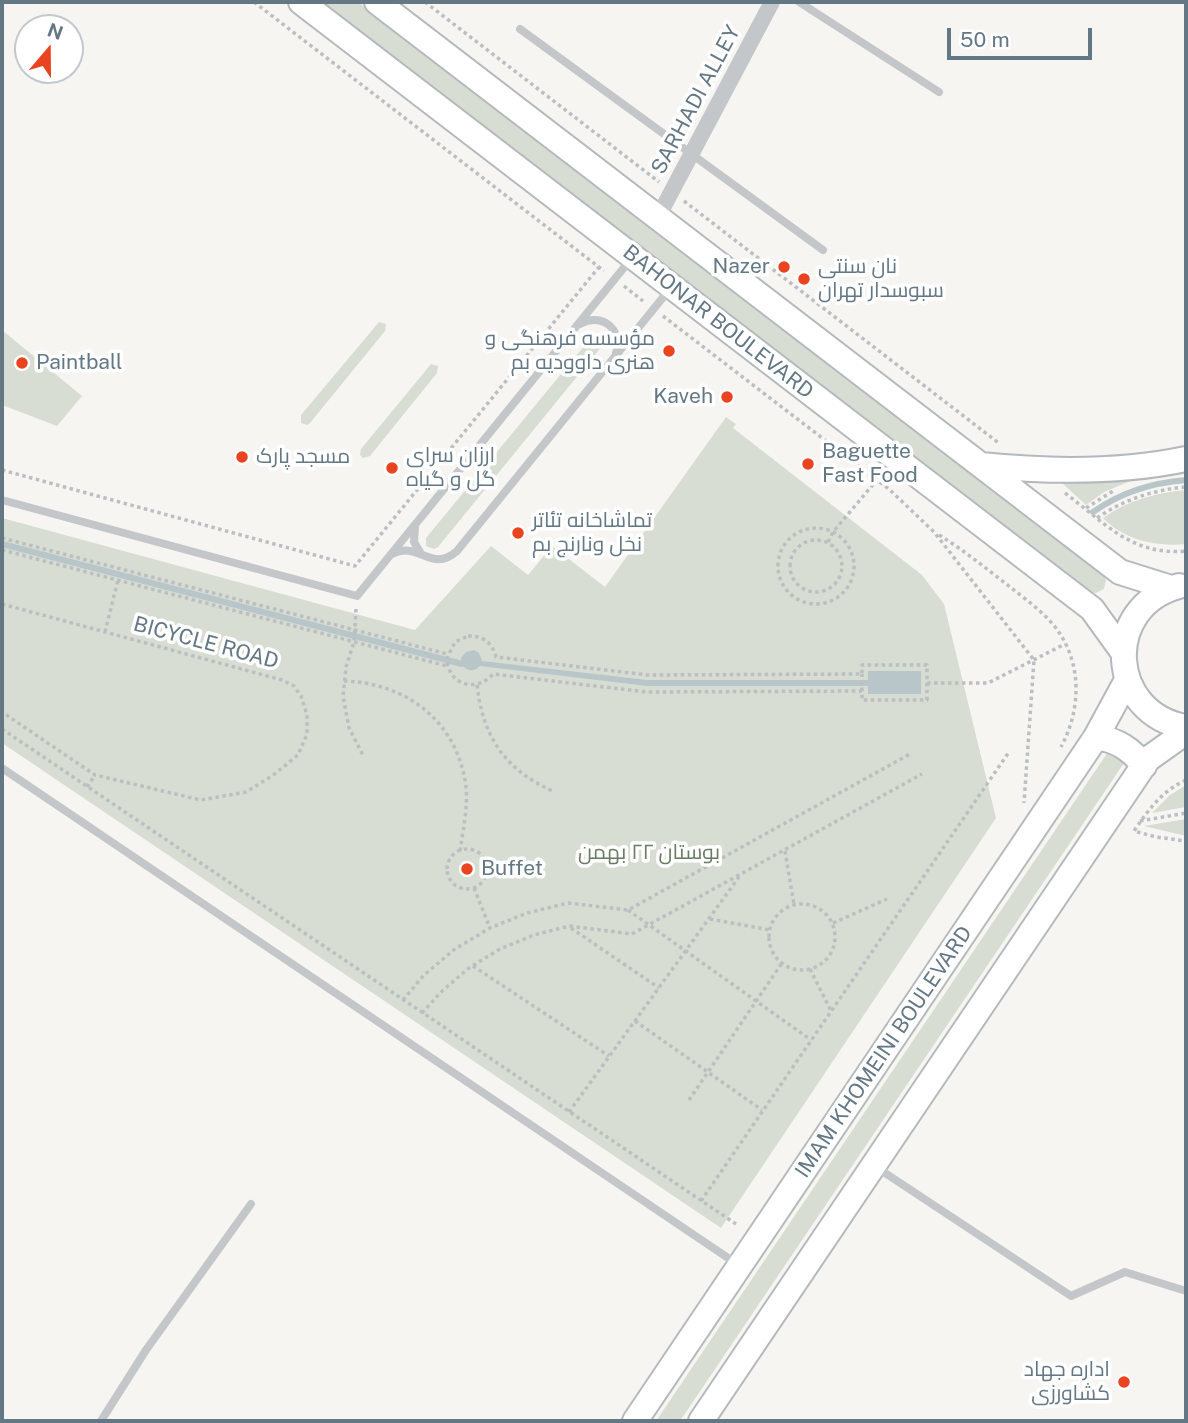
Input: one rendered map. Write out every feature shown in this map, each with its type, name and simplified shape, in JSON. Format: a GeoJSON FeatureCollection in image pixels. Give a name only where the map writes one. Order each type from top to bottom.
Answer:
{"type":"FeatureCollection","features":[{"type":"Feature","properties":{"kind":"main road","name":"BAHONAR BOULEVARD"},"geometry":{"type":"LineString","coordinates":[[301,2],[1092,609],[1123,652]]}},
{"type":"Feature","properties":{"kind":"main road"},"geometry":{"type":"LineString","coordinates":[[380,3],[1120,572],[1179,586]]}},
{"type":"Feature","properties":{"kind":"main road"},"geometry":{"type":"LineString","coordinates":[[981,465],[1074,470],[1140,466],[1186,459]]}},
{"type":"Feature","properties":{"kind":"main road"},"geometry":{"type":"LineString","coordinates":[[1179,586],[1158,594],[1137,613],[1125,638],[1123,652],[1128,680],[1142,704],[1165,721],[1186,729]]}},
{"type":"Feature","properties":{"kind":"main road","name":"IMAM KHOMEINI BOULEVARD"},"geometry":{"type":"LineString","coordinates":[[635,1421],[1096,737],[1128,680]]}},
{"type":"Feature","properties":{"kind":"main road"},"geometry":{"type":"LineString","coordinates":[[701,1421],[1148,759],[1186,729]]}},
{"type":"Feature","properties":{"kind":"main road"},"geometry":{"type":"LineString","coordinates":[[1096,737],[1131,750],[1144,766]]}},
{"type":"Feature","properties":{"kind":"street","name":"SARHADI ALLEY"},"geometry":{"type":"LineString","coordinates":[[658,217],[772,2]]}},
{"type":"Feature","properties":{"kind":"lane"},"geometry":{"type":"LineString","coordinates":[[799,2],[940,92]]}},
{"type":"Feature","properties":{"kind":"lane"},"geometry":{"type":"LineString","coordinates":[[520,29],[823,250]]}},
{"type":"Feature","properties":{"kind":"lane"},"geometry":{"type":"LineString","coordinates":[[2,500],[356,596],[633,257]]}},
{"type":"Feature","properties":{"kind":"lane"},"geometry":{"type":"LineString","coordinates":[[387,558],[400,550],[408,549],[429,559],[444,559],[457,551],[672,286]]}},
{"type":"Feature","properties":{"kind":"lane"},"geometry":{"type":"LineString","coordinates":[[575,328],[580,323],[595,319],[610,325],[618,337],[617,352],[613,359]]}},
{"type":"Feature","properties":{"kind":"lane"},"geometry":{"type":"LineString","coordinates":[[418,520],[413,534],[417,549],[422,555]]}},
{"type":"Feature","properties":{"kind":"lane"},"geometry":{"type":"LineString","coordinates":[[2,768],[740,1265]]}},
{"type":"Feature","properties":{"kind":"lane"},"geometry":{"type":"LineString","coordinates":[[874,1166],[1071,1296],[1125,1272],[1186,1292]]}},
{"type":"Feature","properties":{"kind":"lane"},"geometry":{"type":"LineString","coordinates":[[101,1421],[146,1350],[251,1204]]}},
{"type":"Feature","properties":{"kind":"path"},"geometry":{"type":"LineString","coordinates":[[254,2],[876,480],[934,532],[962,550],[1050,621],[1065,644],[1076,675],[1077,695],[1071,724],[1058,752]]}},
{"type":"Feature","properties":{"kind":"path"},"geometry":{"type":"LineString","coordinates":[[425,2],[1005,447]]}},
{"type":"Feature","properties":{"kind":"path"},"geometry":{"type":"LineString","coordinates":[[2,470],[355,566],[598,267]]}},
{"type":"Feature","properties":{"kind":"path"},"geometry":{"type":"LineString","coordinates":[[828,542],[833,532],[876,480]]}},
{"type":"Feature","properties":{"kind":"path"},"geometry":{"type":"LineString","coordinates":[[1097,518],[1130,499],[1186,487]]}},
{"type":"Feature","properties":{"kind":"path"},"geometry":{"type":"LineString","coordinates":[[1065,493],[1117,534],[1135,544],[1154,550],[1186,551]]}},
{"type":"Feature","properties":{"kind":"path"},"geometry":{"type":"LineString","coordinates":[[819,528],[833,532],[845,541],[852,554],[854,569],[850,583],[841,595],[828,602],[813,604],[799,600],[787,591],[780,578],[778,563],[782,549],[791,537],[804,530],[819,528]]}},
{"type":"Feature","properties":{"kind":"path"},"geometry":{"type":"LineString","coordinates":[[934,532],[1034,660],[1024,803],[1030,795]]}},
{"type":"Feature","properties":{"kind":"path"},"geometry":{"type":"LineString","coordinates":[[2,538],[447,654]]}},
{"type":"Feature","properties":{"kind":"path"},"geometry":{"type":"LineString","coordinates":[[808,541],[828,542],[836,548],[841,558],[840,578],[834,586],[824,591],[804,590],[791,574],[789,564],[792,554],[808,541]]}},
{"type":"Feature","properties":{"kind":"path"},"geometry":{"type":"LineString","coordinates":[[2,550],[447,666]]}},
{"type":"Feature","properties":{"kind":"path"},"geometry":{"type":"LineString","coordinates":[[104,632],[118,580]]}},
{"type":"Feature","properties":{"kind":"path"},"geometry":{"type":"LineString","coordinates":[[356,596],[354,642],[344,681],[347,720],[364,757]]}},
{"type":"Feature","properties":{"kind":"path","name":"BICYCLE ROAD"},"geometry":{"type":"LineString","coordinates":[[2,604],[282,680],[294,686],[300,695],[307,715],[307,734],[298,755],[272,776],[246,792],[201,800],[95,775],[2,712]]}},
{"type":"Feature","properties":{"kind":"path"},"geometry":{"type":"LineString","coordinates":[[862,676],[648,675],[496,657],[486,640],[473,636],[459,639],[451,645],[447,654],[447,666],[451,675],[458,682],[477,685],[493,674],[647,692],[862,689]]}},
{"type":"Feature","properties":{"kind":"path"},"geometry":{"type":"LineString","coordinates":[[927,682],[988,683],[1065,644]]}},
{"type":"Feature","properties":{"kind":"path"},"geometry":{"type":"LineString","coordinates":[[862,665],[927,665],[927,700],[862,700],[862,676],[862,665]]}},
{"type":"Feature","properties":{"kind":"path"},"geometry":{"type":"LineString","coordinates":[[344,681],[371,683],[396,691],[426,711],[449,739],[460,763],[466,789],[460,851]]}},
{"type":"Feature","properties":{"kind":"path"},"geometry":{"type":"LineString","coordinates":[[477,685],[483,719],[499,751],[524,776],[555,792]]}},
{"type":"Feature","properties":{"kind":"path"},"geometry":{"type":"LineString","coordinates":[[2,729],[736,1224]]}},
{"type":"Feature","properties":{"kind":"path"},"geometry":{"type":"LineString","coordinates":[[701,1201],[1009,752]]}},
{"type":"Feature","properties":{"kind":"path"},"geometry":{"type":"LineString","coordinates":[[628,910],[910,754]]}},
{"type":"Feature","properties":{"kind":"path"},"geometry":{"type":"LineString","coordinates":[[422,1013],[440,992],[472,966],[500,949],[534,935],[569,926],[632,934],[922,774]]}},
{"type":"Feature","properties":{"kind":"path"},"geometry":{"type":"LineString","coordinates":[[87,787],[95,775]]}},
{"type":"Feature","properties":{"kind":"path"},"geometry":{"type":"LineString","coordinates":[[1186,780],[1162,795],[1134,831],[1186,841]]}},
{"type":"Feature","properties":{"kind":"path"},"geometry":{"type":"LineString","coordinates":[[1140,821],[1186,813]]}},
{"type":"Feature","properties":{"kind":"path"},"geometry":{"type":"LineString","coordinates":[[468,848],[482,855],[488,870],[482,884],[474,888],[467,891],[452,884],[446,869],[452,854],[468,848]]}},
{"type":"Feature","properties":{"kind":"path"},"geometry":{"type":"LineString","coordinates":[[785,851],[794,905]]}},
{"type":"Feature","properties":{"kind":"path"},"geometry":{"type":"LineString","coordinates":[[569,1112],[740,876]]}},
{"type":"Feature","properties":{"kind":"path"},"geometry":{"type":"LineString","coordinates":[[474,888],[490,928]]}},
{"type":"Feature","properties":{"kind":"path"},"geometry":{"type":"LineString","coordinates":[[833,923],[887,899]]}},
{"type":"Feature","properties":{"kind":"path"},"geometry":{"type":"LineString","coordinates":[[403,1000],[424,975],[455,949],[490,928],[527,913],[568,903],[628,910],[811,1040]]}},
{"type":"Feature","properties":{"kind":"path"},"geometry":{"type":"LineString","coordinates":[[803,903],[821,909],[833,923],[835,946],[830,957],[821,965],[800,970],[782,963],[773,954],[769,930],[774,918],[783,909],[803,903]]}},
{"type":"Feature","properties":{"kind":"path"},"geometry":{"type":"LineString","coordinates":[[708,919],[769,930]]}},
{"type":"Feature","properties":{"kind":"path"},"geometry":{"type":"LineString","coordinates":[[569,926],[659,988]]}},
{"type":"Feature","properties":{"kind":"path"},"geometry":{"type":"LineString","coordinates":[[689,1100],[782,963]]}},
{"type":"Feature","properties":{"kind":"path"},"geometry":{"type":"LineString","coordinates":[[472,966],[609,1056]]}},
{"type":"Feature","properties":{"kind":"path"},"geometry":{"type":"LineString","coordinates":[[810,969],[831,1011]]}},
{"type":"Feature","properties":{"kind":"path"},"geometry":{"type":"LineString","coordinates":[[635,1021],[763,1110]]}},
{"type":"Feature","properties":{"kind":"green space"},"geometry":{"type":"Polygon","coordinates":[[[320,2],[358,2],[1102,573],[1106,580],[1104,589],[1096,593],[1088,591],[320,2]]]}},
{"type":"Feature","properties":{"kind":"green space"},"geometry":{"type":"Polygon","coordinates":[[[379,322],[386,324],[385,331],[310,423],[301,423],[301,415],[379,322]]]}},
{"type":"Feature","properties":{"kind":"green space","name":"Paintball"},"geometry":{"type":"Polygon","coordinates":[[[2,330],[82,396],[57,426],[2,405],[2,330]]]}},
{"type":"Feature","properties":{"kind":"green space"},"geometry":{"type":"Polygon","coordinates":[[[594,334],[602,338],[602,346],[438,547],[434,549],[426,546],[426,538],[594,334]]]}},
{"type":"Feature","properties":{"kind":"green space"},"geometry":{"type":"Polygon","coordinates":[[[431,364],[438,366],[437,373],[370,456],[363,458],[360,455],[361,449],[431,364]]]}},
{"type":"Feature","properties":{"kind":"green space","name":"بوستان ۲۲ بهمن"},"geometry":{"type":"Polygon","coordinates":[[[726,417],[736,424],[733,428],[922,575],[944,604],[996,818],[721,1228],[2,743],[2,518],[415,630],[491,546],[528,575],[552,546],[605,587],[726,417]]]}},
{"type":"Feature","properties":{"kind":"green space"},"geometry":{"type":"Polygon","coordinates":[[[1135,479],[1104,492],[1086,505],[1061,482],[1135,479]]]}},
{"type":"Feature","properties":{"kind":"green space"},"geometry":{"type":"Polygon","coordinates":[[[1186,490],[1186,544],[1153,543],[1131,537],[1111,526],[1103,518],[1122,506],[1143,498],[1186,490]]]}},
{"type":"Feature","properties":{"kind":"green space"},"geometry":{"type":"Polygon","coordinates":[[[1110,749],[1126,760],[680,1421],[656,1421],[1110,749]]]}},
{"type":"Feature","properties":{"kind":"green space"},"geometry":{"type":"Polygon","coordinates":[[[1186,785],[1186,807],[1152,813],[1170,795],[1186,785]]]}},
{"type":"Feature","properties":{"kind":"green space"},"geometry":{"type":"Polygon","coordinates":[[[1186,819],[1186,836],[1144,826],[1186,819]]]}},
{"type":"Feature","properties":{"kind":"shaded area"},"geometry":{"type":"Polygon","coordinates":[[[474,650],[479,653],[482,661],[647,680],[868,680],[868,671],[921,671],[921,694],[868,694],[868,686],[647,686],[480,666],[468,670],[461,658],[466,652],[474,650]]]}},
{"type":"Feature","properties":{"kind":"waterway"},"geometry":{"type":"LineString","coordinates":[[1093,512],[1137,490],[1186,480]]}},
{"type":"Feature","properties":{"kind":"waterway"},"geometry":{"type":"LineString","coordinates":[[2,544],[462,664]]}},
{"type":"Feature","properties":{"kind":"place","name":"Nazer"},"geometry":{"type":"Point","coordinates":[784,267]}},
{"type":"Feature","properties":{"kind":"place","name":"نان سنتی سبوسدار تهران"},"geometry":{"type":"Point","coordinates":[804,279]}},
{"type":"Feature","properties":{"kind":"place","name":"مؤسسه فرهنگی و هنری داوودیه بم"},"geometry":{"type":"Point","coordinates":[669,351]}},
{"type":"Feature","properties":{"kind":"place","name":"Paintball"},"geometry":{"type":"Point","coordinates":[22,363]}},
{"type":"Feature","properties":{"kind":"place","name":"Kaveh"},"geometry":{"type":"Point","coordinates":[727,397]}},
{"type":"Feature","properties":{"kind":"place","name":"مسجد پارک"},"geometry":{"type":"Point","coordinates":[242,457]}},
{"type":"Feature","properties":{"kind":"place","name":"Baguette Fast Food"},"geometry":{"type":"Point","coordinates":[808,464]}},
{"type":"Feature","properties":{"kind":"place","name":"ارزان سرای گل و گیاه"},"geometry":{"type":"Point","coordinates":[392,468]}},
{"type":"Feature","properties":{"kind":"place","name":"تماشاخانه تئاتر نخل ونارنج بم"},"geometry":{"type":"Point","coordinates":[518,533]}},
{"type":"Feature","properties":{"kind":"place","name":"Buffet"},"geometry":{"type":"Point","coordinates":[467,869]}},
{"type":"Feature","properties":{"kind":"place","name":"اداره جهاد کشاورزی"},"geometry":{"type":"Point","coordinates":[1124,1382]}}]}
